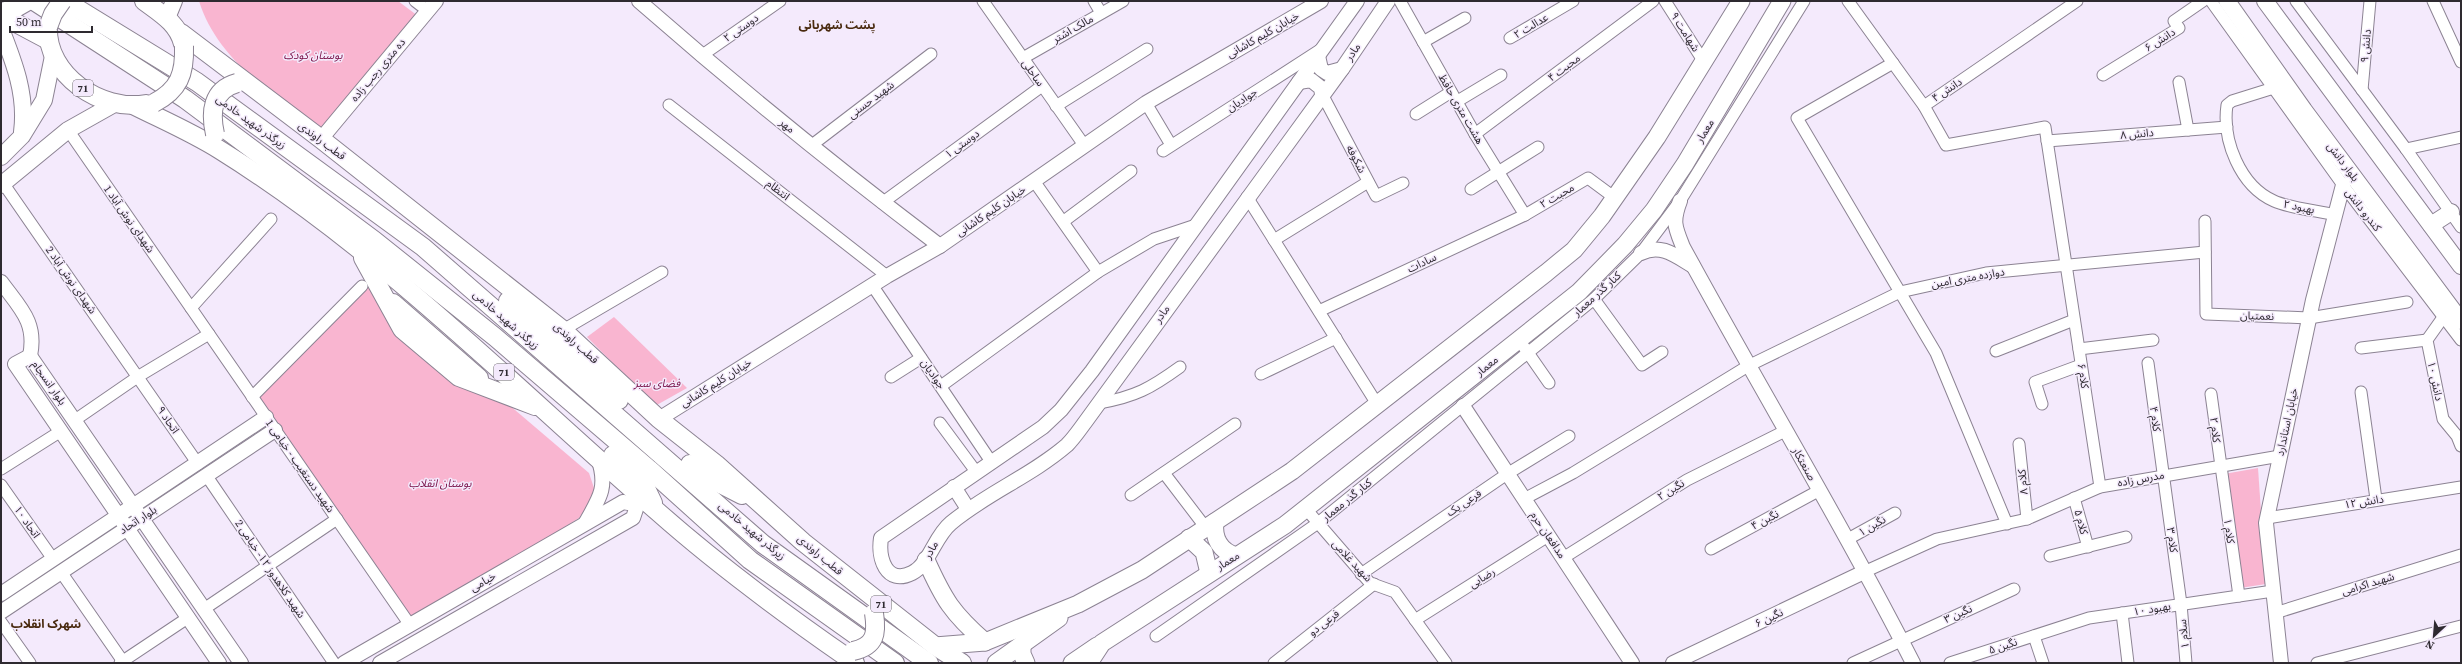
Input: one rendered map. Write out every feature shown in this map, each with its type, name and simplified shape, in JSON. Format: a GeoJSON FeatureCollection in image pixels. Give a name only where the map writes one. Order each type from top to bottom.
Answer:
{"type":"FeatureCollection","features":[{"type":"Feature","properties":{"kind":"highway","name":"زیرگذر شهید خادمی"},"geometry":{"type":"LineString","coordinates":[[34,1],[186,99],[423,279],[560,393],[750,560],[895,663]]}},
{"type":"Feature","properties":{"kind":"highway"},"geometry":{"type":"LineString","coordinates":[[50,41],[53,14],[62,1]]}},
{"type":"Feature","properties":{"kind":"highway","name":"زیرگذر شهید خادمی"},"geometry":{"type":"LineString","coordinates":[[66,1],[197,82],[422,247],[763,544],[929,663]]}},
{"type":"Feature","properties":{"kind":"highway","name":"71"},"geometry":{"type":"LineString","coordinates":[[135,106],[154,103],[167,96],[181,77],[185,64],[182,40],[167,18],[144,1]]}},
{"type":"Feature","properties":{"kind":"highway","name":"71"},"geometry":{"type":"LineString","coordinates":[[11,9],[50,41],[62,72],[78,85],[98,97],[116,103],[135,106],[217,141],[284,192],[417,297],[546,410],[658,512],[728,570],[826,643],[854,657]]}},
{"type":"Feature","properties":{"kind":"highway","name":"قطب راوندی"},"geometry":{"type":"LineString","coordinates":[[182,40],[321,139],[563,330],[659,419],[716,464],[803,542],[935,646],[962,663]]}},
{"type":"Feature","properties":{"kind":"highway"},"geometry":{"type":"LineString","coordinates":[[217,141],[213,122],[213,105],[222,90],[242,84]]}},
{"type":"Feature","properties":{"kind":"highway"},"geometry":{"type":"LineString","coordinates":[[422,247],[470,267],[701,474],[762,505]]}},
{"type":"Feature","properties":{"kind":"highway"},"geometry":{"type":"LineString","coordinates":[[358,250],[383,295],[494,390],[546,410]]}},
{"type":"Feature","properties":{"kind":"highway"},"geometry":{"type":"LineString","coordinates":[[423,279],[452,314],[642,480],[658,512]]}},
{"type":"Feature","properties":{"kind":"highway"},"geometry":{"type":"LineString","coordinates":[[803,542],[812,564],[874,613],[876,628],[872,641],[854,657]]}},
{"type":"Feature","properties":{"kind":"main road"},"geometry":{"type":"LineString","coordinates":[[167,18],[174,1]]}},
{"type":"Feature","properties":{"kind":"main road"},"geometry":{"type":"LineString","coordinates":[[935,646],[985,642],[1078,604],[1142,570],[1292,471],[1574,250],[1614,198],[1657,137],[1741,1]]}},
{"type":"Feature","properties":{"kind":"main road","name":"معمار"},"geometry":{"type":"LineString","coordinates":[[1072,663],[1209,573],[1285,526],[1523,347],[1625,246],[1654,210],[1685,164],[1782,1]]}},
{"type":"Feature","properties":{"kind":"main road","name":"بلوار دانش"},"geometry":{"type":"LineString","coordinates":[[2227,1],[2280,86],[2384,228],[2461,321]]}},
{"type":"Feature","properties":{"kind":"main road"},"geometry":{"type":"LineString","coordinates":[[2265,1],[2461,266]]}},
{"type":"Feature","properties":{"kind":"main road"},"geometry":{"type":"LineString","coordinates":[[1,28],[19,81],[24,115],[22,136]]}},
{"type":"Feature","properties":{"kind":"main road"},"geometry":{"type":"LineString","coordinates":[[1,157],[22,136],[44,100],[50,41]]}},
{"type":"Feature","properties":{"kind":"main road"},"geometry":{"type":"LineString","coordinates":[[2,184],[68,130],[116,103]]}},
{"type":"Feature","properties":{"kind":"main road"},"geometry":{"type":"LineString","coordinates":[[2431,225],[2451,212]]}},
{"type":"Feature","properties":{"kind":"main road"},"geometry":{"type":"LineString","coordinates":[[1210,525],[1215,532],[1218,543],[1226,551],[1236,556]]}},
{"type":"Feature","properties":{"kind":"main road"},"geometry":{"type":"LineString","coordinates":[[1189,538],[1204,552],[1209,573]]}},
{"type":"Feature","properties":{"kind":"main road"},"geometry":{"type":"LineString","coordinates":[[926,560],[942,596],[959,619],[985,642]]}},
{"type":"Feature","properties":{"kind":"main road"},"geometry":{"type":"LineString","coordinates":[[996,663],[1078,604]]}},
{"type":"Feature","properties":{"kind":"main road","name":"معمار"},"geometry":{"type":"LineString","coordinates":[[1089,663],[1102,643]]}},
{"type":"Feature","properties":{"kind":"main road"},"geometry":{"type":"LineString","coordinates":[[1022,644],[1022,654],[1026,663]]}},
{"type":"Feature","properties":{"kind":"street"},"geometry":{"type":"LineString","coordinates":[[415,1],[432,6]]}},
{"type":"Feature","properties":{"kind":"street","name":"مهر"},"geometry":{"type":"LineString","coordinates":[[639,1],[701,56],[882,202],[940,246]]}},
{"type":"Feature","properties":{"kind":"street","name":"دوستی ۲"},"geometry":{"type":"LineString","coordinates":[[701,56],[780,1]]}},
{"type":"Feature","properties":{"kind":"street","name":"ساحلی"},"geometry":{"type":"LineString","coordinates":[[982,1],[1084,145]]}},
{"type":"Feature","properties":{"kind":"street"},"geometry":{"type":"LineString","coordinates":[[1094,1],[1102,13]]}},
{"type":"Feature","properties":{"kind":"street","name":"مالک اشتر"},"geometry":{"type":"LineString","coordinates":[[1023,58],[1123,1]]}},
{"type":"Feature","properties":{"kind":"street","name":"خیابان کلیم کاشانی"},"geometry":{"type":"LineString","coordinates":[[659,419],[872,285],[940,246],[1146,103],[1321,1]]}},
{"type":"Feature","properties":{"kind":"street","name":"مادر"},"geometry":{"type":"LineString","coordinates":[[1357,1],[1092,371],[1061,410],[1043,427],[881,538],[879,551],[882,563],[888,572],[901,576],[912,573],[926,560],[935,540],[946,527],[968,509],[1022,477],[1068,444],[1342,68],[1388,1]]}},
{"type":"Feature","properties":{"kind":"street","name":"هشت متری حافظ"},"geometry":{"type":"LineString","coordinates":[[1400,1],[1456,102],[1525,215]]}},
{"type":"Feature","properties":{"kind":"street","name":"عدالت ۲"},"geometry":{"type":"LineString","coordinates":[[1510,38],[1573,1]]}},
{"type":"Feature","properties":{"kind":"street","name":"محبت ۴"},"geometry":{"type":"LineString","coordinates":[[1475,134],[1653,1]]}},
{"type":"Feature","properties":{"kind":"street","name":"شهامت ۹"},"geometry":{"type":"LineString","coordinates":[[1665,1],[1704,62]]}},
{"type":"Feature","properties":{"kind":"street","name":"کنار گذر معمار"},"geometry":{"type":"LineString","coordinates":[[1156,636],[1318,523],[1463,406],[1523,347],[1594,299],[1642,253],[1680,202],[1804,1]]}},
{"type":"Feature","properties":{"kind":"street","name":"دانش ۴"},"geometry":{"type":"LineString","coordinates":[[1848,1],[1924,106],[2077,1]]}},
{"type":"Feature","properties":{"kind":"street","name":"دانش ۶"},"geometry":{"type":"LineString","coordinates":[[2104,75],[2179,28],[2174,21],[2203,1]]}},
{"type":"Feature","properties":{"kind":"street","name":"کندرو دانش"},"geometry":{"type":"LineString","coordinates":[[2211,1],[2280,86],[2343,185],[2384,228],[2461,340]]}},
{"type":"Feature","properties":{"kind":"street"},"geometry":{"type":"LineString","coordinates":[[2296,1],[2406,149],[2461,227]]}},
{"type":"Feature","properties":{"kind":"street","name":"دانش ۹"},"geometry":{"type":"LineString","coordinates":[[2362,90],[2370,1]]}},
{"type":"Feature","properties":{"kind":"street"},"geometry":{"type":"LineString","coordinates":[[2433,1],[2461,62]]}},
{"type":"Feature","properties":{"kind":"street","name":"ده متری رجب زاده"},"geometry":{"type":"LineString","coordinates":[[321,139],[432,6]]}},
{"type":"Feature","properties":{"kind":"street"},"geometry":{"type":"LineString","coordinates":[[1423,42],[1465,18]]}},
{"type":"Feature","properties":{"kind":"street"},"geometry":{"type":"LineString","coordinates":[[1056,106],[1147,49]]}},
{"type":"Feature","properties":{"kind":"street"},"geometry":{"type":"LineString","coordinates":[[1320,52],[1321,69],[1327,73],[1342,68]]}},
{"type":"Feature","properties":{"kind":"street","name":"جوادیان"},"geometry":{"type":"LineString","coordinates":[[1146,103],[1167,148],[1320,52]]}},
{"type":"Feature","properties":{"kind":"street","name":"شهید حسنی"},"geometry":{"type":"LineString","coordinates":[[812,146],[931,54]]}},
{"type":"Feature","properties":{"kind":"street"},"geometry":{"type":"LineString","coordinates":[[1893,63],[1797,118],[1936,354],[2007,524]]}},
{"type":"Feature","properties":{"kind":"street"},"geometry":{"type":"LineString","coordinates":[[1456,102],[1501,75]]}},
{"type":"Feature","properties":{"kind":"street"},"geometry":{"type":"LineString","coordinates":[[1299,82],[1311,80],[1321,88],[1322,94]]}},
{"type":"Feature","properties":{"kind":"street"},"geometry":{"type":"LineString","coordinates":[[2178,82],[2188,130]]}},
{"type":"Feature","properties":{"kind":"street","name":"دوستی ۱"},"geometry":{"type":"LineString","coordinates":[[882,202],[1042,86]]}},
{"type":"Feature","properties":{"kind":"street","name":"بهبود ۲"},"geometry":{"type":"LineString","coordinates":[[2280,86],[2232,101],[2227,105],[2227,127],[2230,145],[2248,182],[2263,195],[2275,202],[2336,215]]}},
{"type":"Feature","properties":{"kind":"street"},"geometry":{"type":"LineString","coordinates":[[1416,114],[1451,92]]}},
{"type":"Feature","properties":{"kind":"street","name":"شکوفه"},"geometry":{"type":"LineString","coordinates":[[1322,94],[1376,196],[1403,183]]}},
{"type":"Feature","properties":{"kind":"street","name":"انتظام"},"geometry":{"type":"LineString","coordinates":[[669,104],[887,276]]}},
{"type":"Feature","properties":{"kind":"street"},"geometry":{"type":"LineString","coordinates":[[1924,106],[1946,145],[2045,127],[2048,141]]}},
{"type":"Feature","properties":{"kind":"street","name":"دانش ۸"},"geometry":{"type":"LineString","coordinates":[[2048,141],[2227,127]]}},
{"type":"Feature","properties":{"kind":"street","name":"شهدای نوش آباد 1"},"geometry":{"type":"LineString","coordinates":[[68,130],[191,308]]}},
{"type":"Feature","properties":{"kind":"street"},"geometry":{"type":"LineString","coordinates":[[2406,149],[2461,137]]}},
{"type":"Feature","properties":{"kind":"street","name":"کلام ۶"},"geometry":{"type":"LineString","coordinates":[[2048,141],[2100,487]]}},
{"type":"Feature","properties":{"kind":"street"},"geometry":{"type":"LineString","coordinates":[[1471,189],[1538,146]]}},
{"type":"Feature","properties":{"kind":"street"},"geometry":{"type":"LineString","coordinates":[[1064,221],[1131,171]]}},
{"type":"Feature","properties":{"kind":"street","name":"محبت ۲"},"geometry":{"type":"LineString","coordinates":[[1525,215],[1588,178],[1614,198]]}},
{"type":"Feature","properties":{"kind":"street"},"geometry":{"type":"LineString","coordinates":[[1034,181],[1064,221],[1098,272]]}},
{"type":"Feature","properties":{"kind":"street"},"geometry":{"type":"LineString","coordinates":[[1274,240],[1368,182]]}},
{"type":"Feature","properties":{"kind":"street","name":"شهدای نوش آباد 2"},"geometry":{"type":"LineString","coordinates":[[2,184],[139,376]]}},
{"type":"Feature","properties":{"kind":"street","name":"خیابان استاندارد"},"geometry":{"type":"LineString","coordinates":[[2281,663],[2267,518],[2309,318],[2343,185]]}},
{"type":"Feature","properties":{"kind":"street"},"geometry":{"type":"LineString","coordinates":[[1247,197],[1377,404]]}},
{"type":"Feature","properties":{"kind":"street","name":"صنعتکار"},"geometry":{"type":"LineString","coordinates":[[1680,202],[1674,216],[1675,226],[1694,266],[1748,366],[1848,539],[1913,663]]}},
{"type":"Feature","properties":{"kind":"street","name":"سادات"},"geometry":{"type":"LineString","coordinates":[[1319,311],[1525,215]]}},
{"type":"Feature","properties":{"kind":"street"},"geometry":{"type":"LineString","coordinates":[[191,308],[272,219]]}},
{"type":"Feature","properties":{"kind":"street"},"geometry":{"type":"LineString","coordinates":[[2205,221],[2205,252]]}},
{"type":"Feature","properties":{"kind":"street"},"geometry":{"type":"LineString","coordinates":[[941,386],[1098,272],[1154,239],[1196,225]]}},
{"type":"Feature","properties":{"kind":"street"},"geometry":{"type":"LineString","coordinates":[[1642,253],[1651,248],[1661,249],[1694,266]]}},
{"type":"Feature","properties":{"kind":"street","name":"دوازده متری امین"},"geometry":{"type":"LineString","coordinates":[[1524,499],[1573,473],[1748,366],[1900,292],[1986,273],[2205,252]]}},
{"type":"Feature","properties":{"kind":"street","name":"نعمتیان"},"geometry":{"type":"LineString","coordinates":[[2205,252],[2206,314],[2309,318],[2407,302]]}},
{"type":"Feature","properties":{"kind":"street"},"geometry":{"type":"LineString","coordinates":[[563,330],[662,272]]}},
{"type":"Feature","properties":{"kind":"street"},"geometry":{"type":"LineString","coordinates":[[1,282],[30,323],[34,340],[30,356]]}},
{"type":"Feature","properties":{"kind":"street","name":"جوادیان"},"geometry":{"type":"LineString","coordinates":[[872,285],[992,463]]}},
{"type":"Feature","properties":{"kind":"street"},"geometry":{"type":"LineString","coordinates":[[252,397],[362,286]]}},
{"type":"Feature","properties":{"kind":"street"},"geometry":{"type":"LineString","coordinates":[[1594,299],[1642,365],[1662,352]]}},
{"type":"Feature","properties":{"kind":"street","name":"شهید دستغیب - خیامی 1"},"geometry":{"type":"LineString","coordinates":[[191,308],[410,625]]}},
{"type":"Feature","properties":{"kind":"street"},"geometry":{"type":"LineString","coordinates":[[2361,348],[2427,340],[2444,316]]}},
{"type":"Feature","properties":{"kind":"street"},"geometry":{"type":"LineString","coordinates":[[1996,351],[2074,320]]}},
{"type":"Feature","properties":{"kind":"street"},"geometry":{"type":"LineString","coordinates":[[75,420],[139,376],[209,334]]}},
{"type":"Feature","properties":{"kind":"street"},"geometry":{"type":"LineString","coordinates":[[1261,374],[1336,338]]}},
{"type":"Feature","properties":{"kind":"street"},"geometry":{"type":"LineString","coordinates":[[2079,349],[2153,340]]}},
{"type":"Feature","properties":{"kind":"street","name":"دانش ۱۰"},"geometry":{"type":"LineString","coordinates":[[2427,340],[2443,419],[2457,436],[2461,446]]}},
{"type":"Feature","properties":{"kind":"street"},"geometry":{"type":"LineString","coordinates":[[1523,347],[1549,383]]}},
{"type":"Feature","properties":{"kind":"street","name":"بلوار انسجام"},"geometry":{"type":"LineString","coordinates":[[219,663],[15,364],[30,356],[241,663]]}},
{"type":"Feature","properties":{"kind":"street"},"geometry":{"type":"LineString","coordinates":[[891,378],[921,358]]}},
{"type":"Feature","properties":{"kind":"street","name":"کلام ۴"},"geometry":{"type":"LineString","coordinates":[[2148,363],[2162,475]]}},
{"type":"Feature","properties":{"kind":"street"},"geometry":{"type":"LineString","coordinates":[[2042,404],[2035,382],[2081,365]]}},
{"type":"Feature","properties":{"kind":"street"},"geometry":{"type":"LineString","coordinates":[[1099,403],[1127,398],[1153,386],[1180,367]]}},
{"type":"Feature","properties":{"kind":"street","name":"اتحاد ۹"},"geometry":{"type":"LineString","coordinates":[[139,376],[202,469]]}},
{"type":"Feature","properties":{"kind":"street"},"geometry":{"type":"LineString","coordinates":[[2361,392],[2376,499]]}},
{"type":"Feature","properties":{"kind":"street","name":"کلام ۲"},"geometry":{"type":"LineString","coordinates":[[2211,394],[2220,466]]}},
{"type":"Feature","properties":{"kind":"street","name":"مدافعان حرم"},"geometry":{"type":"LineString","coordinates":[[1463,406],[1632,663]]}},
{"type":"Feature","properties":{"kind":"street","name":"بلوار اتحاد"},"geometry":{"type":"LineString","coordinates":[[1,594],[53,559],[137,513],[202,469],[266,417]]}},
{"type":"Feature","properties":{"kind":"street"},"geometry":{"type":"LineString","coordinates":[[940,423],[977,473]]}},
{"type":"Feature","properties":{"kind":"street"},"geometry":{"type":"LineString","coordinates":[[1131,496],[1235,424]]}},
{"type":"Feature","properties":{"kind":"street","name":"بلوار اتحاد"},"geometry":{"type":"LineString","coordinates":[[202,469],[275,430]]}},
{"type":"Feature","properties":{"kind":"street"},"geometry":{"type":"LineString","coordinates":[[1,468],[60,431]]}},
{"type":"Feature","properties":{"kind":"street","name":"نگین ۲"},"geometry":{"type":"LineString","coordinates":[[1563,558],[1687,480],[1785,431]]}},
{"type":"Feature","properties":{"kind":"street","name":"فرعی یک"},"geometry":{"type":"LineString","coordinates":[[1361,574],[1507,474],[1569,436]]}},
{"type":"Feature","properties":{"kind":"street","name":"کلام ۸"},"geometry":{"type":"LineString","coordinates":[[2019,444],[2027,519]]}},
{"type":"Feature","properties":{"kind":"street","name":"مدرس زاده"},"geometry":{"type":"LineString","coordinates":[[1864,572],[1937,539],[2027,519],[2100,487],[2162,475],[2280,456]]}},
{"type":"Feature","properties":{"kind":"street"},"geometry":{"type":"LineString","coordinates":[[586,523],[603,488],[604,475],[598,458]]}},
{"type":"Feature","properties":{"kind":"street","name":"کلام ۱"},"geometry":{"type":"LineString","coordinates":[[2220,466],[2239,596]]}},
{"type":"Feature","properties":{"kind":"street","name":"شهید کلاهدوز ۱۲- خیامی 2"},"geometry":{"type":"LineString","coordinates":[[202,469],[334,663]]}},
{"type":"Feature","properties":{"kind":"street"},"geometry":{"type":"LineString","coordinates":[[1164,473],[1210,525]]}},
{"type":"Feature","properties":{"kind":"street","name":"کلام ۳"},"geometry":{"type":"LineString","coordinates":[[2162,475],[2181,604]]}},
{"type":"Feature","properties":{"kind":"street","name":"اتحاد ۱۰"},"geometry":{"type":"LineString","coordinates":[[1,485],[53,559]]}},
{"type":"Feature","properties":{"kind":"street"},"geometry":{"type":"LineString","coordinates":[[954,487],[968,509]]}},
{"type":"Feature","properties":{"kind":"street","name":"دانش ۱۲"},"geometry":{"type":"LineString","coordinates":[[2267,518],[2376,499],[2461,487]]}},
{"type":"Feature","properties":{"kind":"street","name":"نگین ۴"},"geometry":{"type":"LineString","coordinates":[[1711,549],[1820,490]]}},
{"type":"Feature","properties":{"kind":"street","name":"کلام ۵"},"geometry":{"type":"LineString","coordinates":[[2074,498],[2088,547]]}},
{"type":"Feature","properties":{"kind":"street","name":"خیامی"},"geometry":{"type":"LineString","coordinates":[[344,663],[623,502],[634,504],[636,509],[633,518],[380,663]]}},
{"type":"Feature","properties":{"kind":"street","name":"شهید غلامی"},"geometry":{"type":"LineString","coordinates":[[1306,509],[1361,574],[1374,584],[1395,592],[1446,663]]}},
{"type":"Feature","properties":{"kind":"street","name":"نگین ۱"},"geometry":{"type":"LineString","coordinates":[[1848,539],[1895,512]]}},
{"type":"Feature","properties":{"kind":"street"},"geometry":{"type":"LineString","coordinates":[[204,609],[337,519]]}},
{"type":"Feature","properties":{"kind":"street","name":"بلوار اتحاد"},"geometry":{"type":"LineString","coordinates":[[1,612],[61,572],[123,521]]}},
{"type":"Feature","properties":{"kind":"street","name":"رضایی"},"geometry":{"type":"LineString","coordinates":[[1415,620],[1548,536]]}},
{"type":"Feature","properties":{"kind":"street"},"geometry":{"type":"LineString","coordinates":[[2050,556],[2126,537]]}},
{"type":"Feature","properties":{"kind":"street","name":"شهید اکرامی"},"geometry":{"type":"LineString","coordinates":[[2275,613],[2461,555]]}},
{"type":"Feature","properties":{"kind":"street"},"geometry":{"type":"LineString","coordinates":[[61,572],[122,662],[189,617]]}},
{"type":"Feature","properties":{"kind":"street","name":"نگین ۶"},"geometry":{"type":"LineString","coordinates":[[1673,663],[1864,572]]}},
{"type":"Feature","properties":{"kind":"street","name":"فرعی دو"},"geometry":{"type":"LineString","coordinates":[[1274,663],[1374,584]]}},
{"type":"Feature","properties":{"kind":"street","name":"نگین ۳"},"geometry":{"type":"LineString","coordinates":[[1853,663],[1901,639],[2014,588]]}},
{"type":"Feature","properties":{"kind":"street","name":"بهبود ۱۰"},"geometry":{"type":"LineString","coordinates":[[2034,636],[2089,618],[2273,591]]}},
{"type":"Feature","properties":{"kind":"street","name":"سلام ۱"},"geometry":{"type":"LineString","coordinates":[[2181,604],[2186,663]]}},
{"type":"Feature","properties":{"kind":"street"},"geometry":{"type":"LineString","coordinates":[[2122,613],[2128,663]]}},
{"type":"Feature","properties":{"kind":"street"},"geometry":{"type":"LineString","coordinates":[[1,622],[30,663]]}},
{"type":"Feature","properties":{"kind":"street"},"geometry":{"type":"LineString","coordinates":[[2317,663],[2461,626]]}},
{"type":"Feature","properties":{"kind":"street"},"geometry":{"type":"LineString","coordinates":[[2034,636],[2043,663]]}},
{"type":"Feature","properties":{"kind":"street","name":"نگین ۵"},"geometry":{"type":"LineString","coordinates":[[1950,663],[2034,636]]}},
{"type":"Feature","properties":{"kind":"green space","name":"بوستان کودک"},"geometry":{"type":"Polygon","coordinates":[[[199,1],[398,1],[418,16],[319,130],[248,74],[233,58],[219,41],[207,22],[199,1]]]}},
{"type":"Feature","properties":{"kind":"green space","name":"بوستان انقلاب"},"geometry":{"type":"Polygon","coordinates":[[[366,283],[589,473],[596,494],[579,518],[410,625],[253,389],[366,283]]]}},
{"type":"Feature","properties":{"kind":"green space","name":"فضای سبز"},"geometry":{"type":"Polygon","coordinates":[[[614,317],[687,388],[655,406],[587,337],[614,317]]]}},
{"type":"Feature","properties":{"kind":"green space"},"geometry":{"type":"Polygon","coordinates":[[[2258,468],[2266,584],[2240,588],[2224,474],[2258,468]]]}},
{"type":"Feature","properties":{"kind":"district","name":"پشت شهربانی"},"geometry":{"type":"Point","coordinates":[837,25]}},
{"type":"Feature","properties":{"kind":"district","name":"شهرک انقلاب"},"geometry":{"type":"Point","coordinates":[46,624]}}]}
